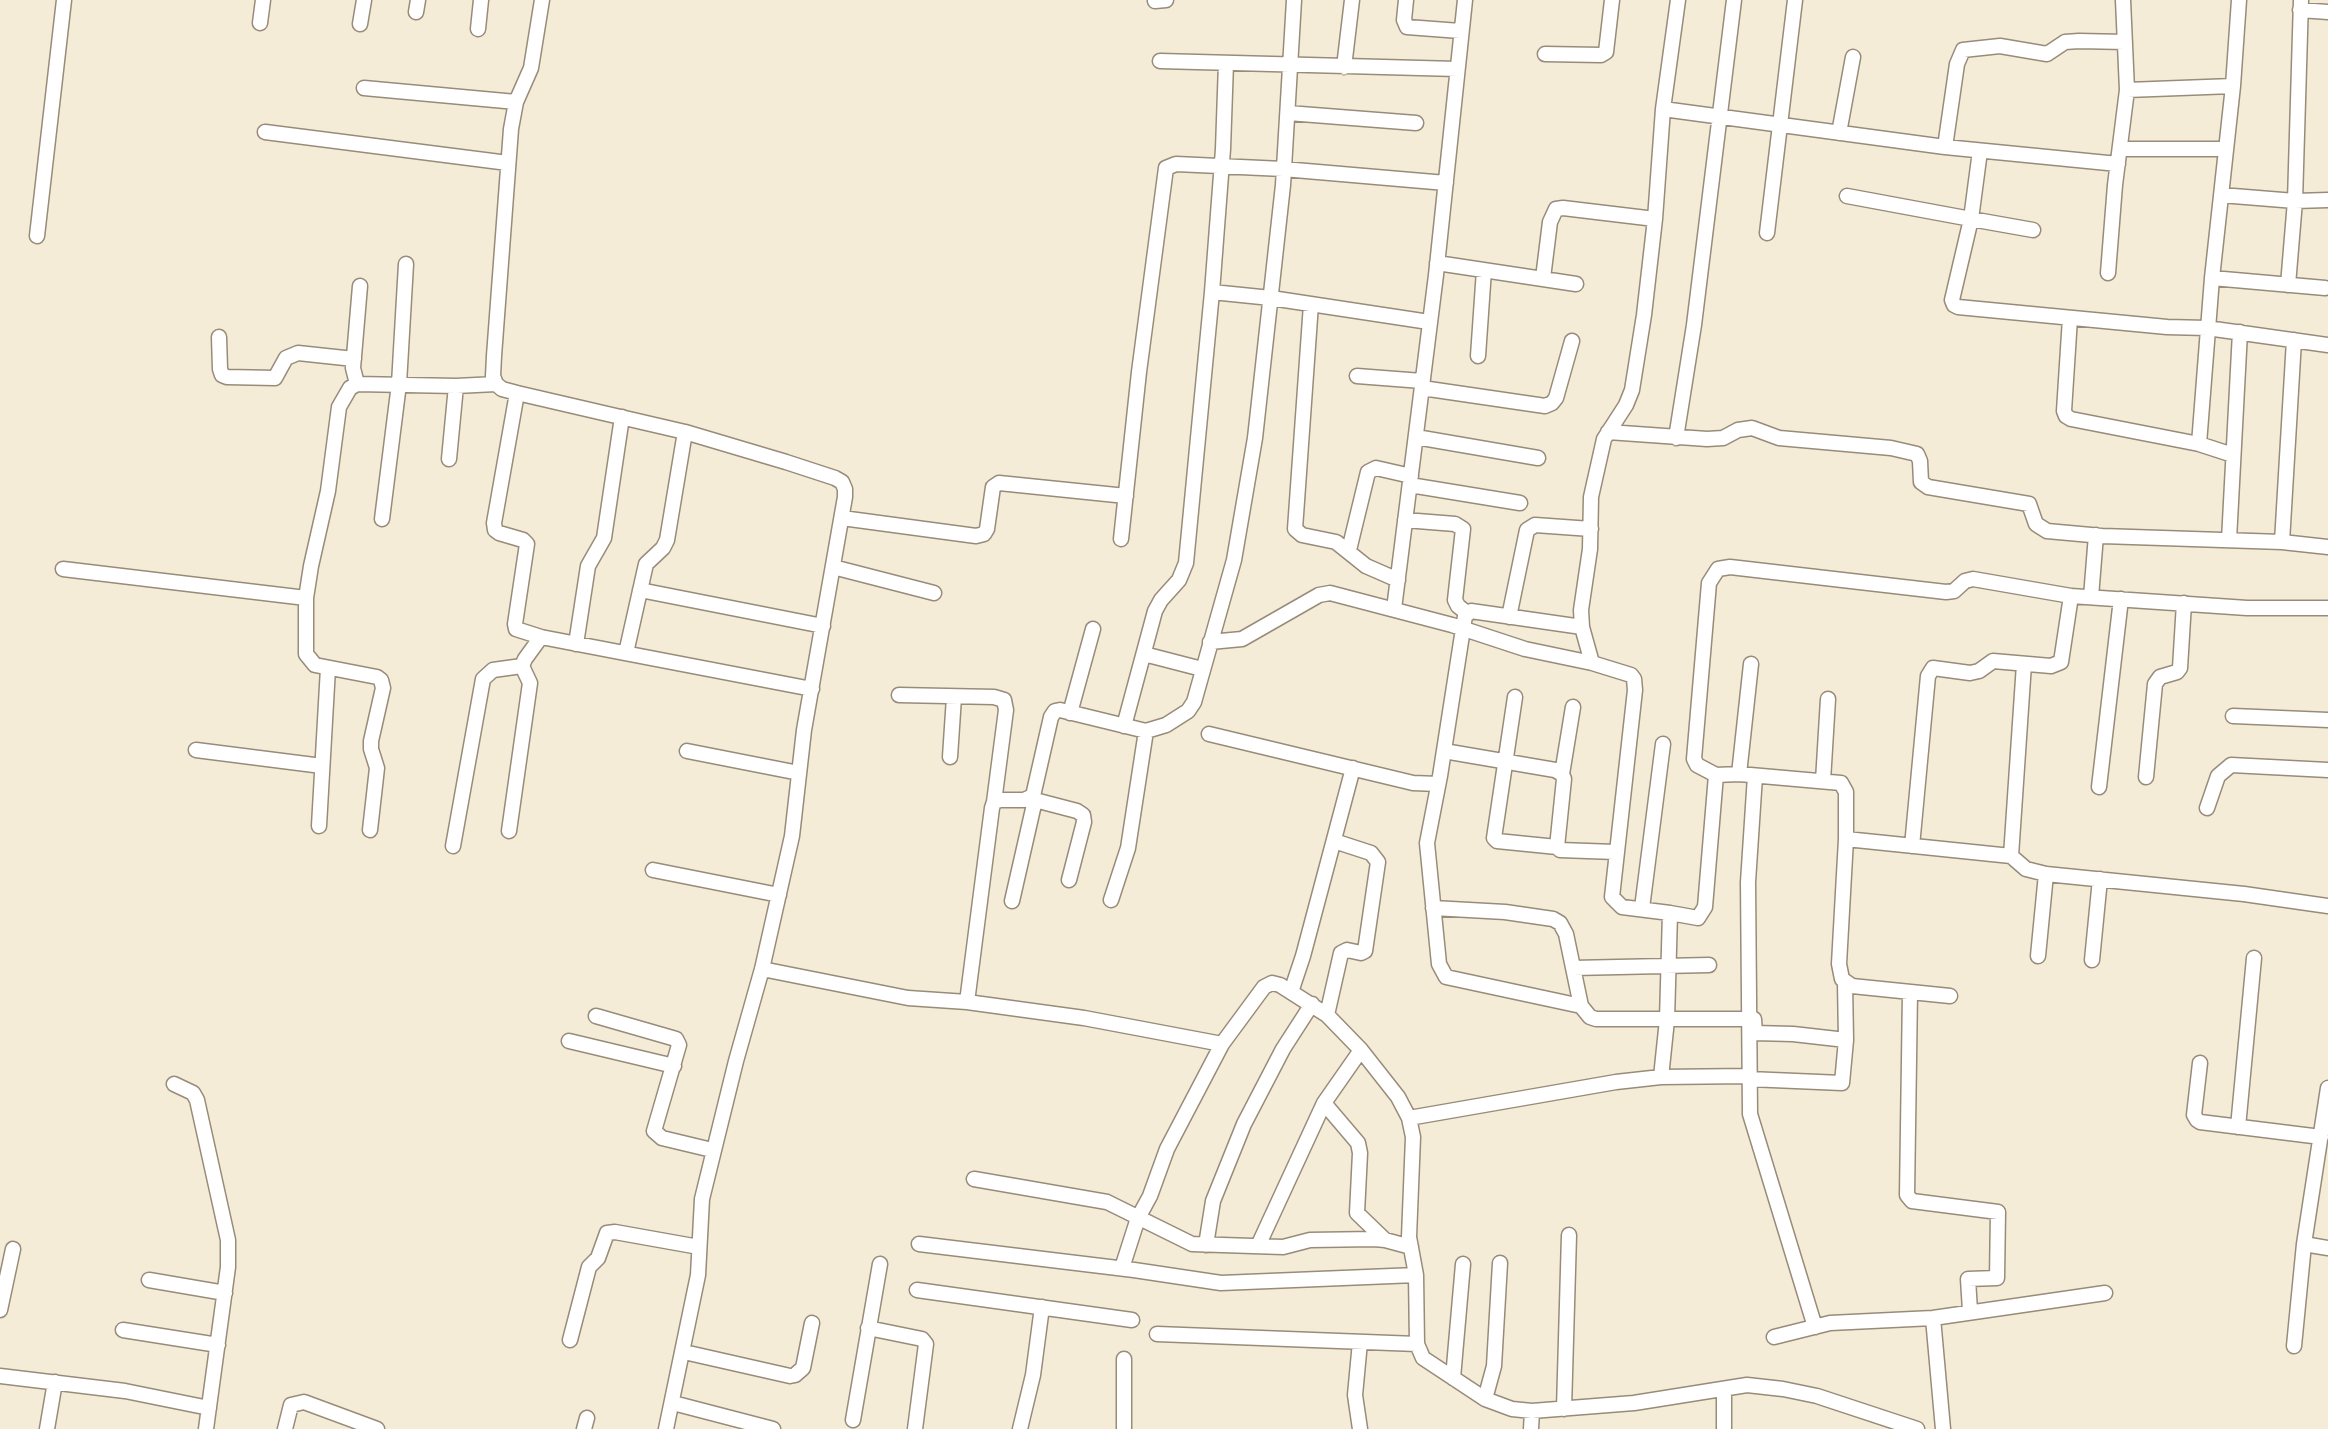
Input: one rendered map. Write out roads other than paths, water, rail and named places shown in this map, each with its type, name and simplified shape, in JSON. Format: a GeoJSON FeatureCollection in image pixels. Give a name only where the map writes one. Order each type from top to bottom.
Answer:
{"type":"FeatureCollection","features":[{"type":"Feature","properties":{"kind":"street"},"geometry":{"type":"LineString","coordinates":[[37,236],[64,0]]}},
{"type":"Feature","properties":{"kind":"street"},"geometry":{"type":"LineString","coordinates":[[260,23],[263,0]]}},
{"type":"Feature","properties":{"kind":"street"},"geometry":{"type":"LineString","coordinates":[[360,24],[364,0]]}},
{"type":"Feature","properties":{"kind":"street"},"geometry":{"type":"LineString","coordinates":[[478,29],[481,0]]}},
{"type":"Feature","properties":{"kind":"street"},"geometry":{"type":"LineString","coordinates":[[542,0],[531,68],[516,102],[508,163],[494,356],[493,376],[496,384],[502,389],[517,393],[685,432],[835,478],[842,482],[845,489],[834,567],[811,689],[792,836],[762,969],[712,1150],[702,1199],[698,1275],[666,1429]]}},
{"type":"Feature","properties":{"kind":"street"},"geometry":{"type":"LineString","coordinates":[[1012,901],[1051,717],[1055,711],[1146,731],[1161,728],[1191,707],[1234,560],[1255,438],[1288,113],[1294,0]]}},
{"type":"Feature","properties":{"kind":"street"},"geometry":{"type":"LineString","coordinates":[[1344,67],[1352,0]]}},
{"type":"Feature","properties":{"kind":"street"},"geometry":{"type":"LineString","coordinates":[[1406,0],[1404,20],[1407,27],[1460,31]]}},
{"type":"Feature","properties":{"kind":"street"},"geometry":{"type":"LineString","coordinates":[[1394,609],[1437,263],[1465,0]]}},
{"type":"Feature","properties":{"kind":"street"},"geometry":{"type":"LineString","coordinates":[[1545,54],[1601,55],[1606,52],[1612,0]]}},
{"type":"Feature","properties":{"kind":"street"},"geometry":{"type":"LineString","coordinates":[[1592,663],[1582,627],[1582,596],[1589,563],[1591,497],[1608,432],[1626,405],[1632,390],[1655,219],[1662,109],[1678,0]]}},
{"type":"Feature","properties":{"kind":"street"},"geometry":{"type":"LineString","coordinates":[[1676,438],[1694,324],[1734,0]]}},
{"type":"Feature","properties":{"kind":"street"},"geometry":{"type":"LineString","coordinates":[[1767,233],[1796,0]]}},
{"type":"Feature","properties":{"kind":"street"},"geometry":{"type":"LineString","coordinates":[[2108,273],[2127,90],[2123,0]]}},
{"type":"Feature","properties":{"kind":"street"},"geometry":{"type":"LineString","coordinates":[[2199,444],[2207,328],[2233,86],[2239,0]]}},
{"type":"Feature","properties":{"kind":"street"},"geometry":{"type":"LineString","coordinates":[[2288,285],[2295,201],[2300,5],[2328,12]]}},
{"type":"Feature","properties":{"kind":"street"},"geometry":{"type":"LineString","coordinates":[[1945,147],[1957,64],[1963,50],[2000,46],[2048,54],[2065,42],[2125,42]]}},
{"type":"Feature","properties":{"kind":"street"},"geometry":{"type":"LineString","coordinates":[[1839,133],[1853,57]]}},
{"type":"Feature","properties":{"kind":"street"},"geometry":{"type":"LineString","coordinates":[[1160,61],[1457,69]]}},
{"type":"Feature","properties":{"kind":"street"},"geometry":{"type":"LineString","coordinates":[[1124,726],[1155,611],[1179,580],[1185,563],[1212,292],[1222,166],[1226,63]]}},
{"type":"Feature","properties":{"kind":"street"},"geometry":{"type":"LineString","coordinates":[[2127,90],[2233,86]]}},
{"type":"Feature","properties":{"kind":"street"},"geometry":{"type":"LineString","coordinates":[[364,88],[516,102]]}},
{"type":"Feature","properties":{"kind":"street"},"geometry":{"type":"LineString","coordinates":[[1662,109],[1945,147],[2118,164]]}},
{"type":"Feature","properties":{"kind":"street"},"geometry":{"type":"LineString","coordinates":[[1288,113],[1416,123]]}},
{"type":"Feature","properties":{"kind":"street"},"geometry":{"type":"LineString","coordinates":[[265,132],[508,163]]}},
{"type":"Feature","properties":{"kind":"street"},"geometry":{"type":"LineString","coordinates":[[2120,149],[2226,149]]}},
{"type":"Feature","properties":{"kind":"street"},"geometry":{"type":"LineString","coordinates":[[1980,151],[1971,219],[1952,300],[1954,305],[2167,327],[2207,328],[2328,345]]}},
{"type":"Feature","properties":{"kind":"street"},"geometry":{"type":"LineString","coordinates":[[1121,539],[1164,172],[1169,165],[1283,169],[1446,183]]}},
{"type":"Feature","properties":{"kind":"street"},"geometry":{"type":"LineString","coordinates":[[2221,195],[2295,201],[2328,200]]}},
{"type":"Feature","properties":{"kind":"street"},"geometry":{"type":"LineString","coordinates":[[1847,196],[2033,230]]}},
{"type":"Feature","properties":{"kind":"street"},"geometry":{"type":"LineString","coordinates":[[1544,278],[1550,222],[1556,209],[1655,219]]}},
{"type":"Feature","properties":{"kind":"street"},"geometry":{"type":"LineString","coordinates":[[1437,263],[1576,284]]}},
{"type":"Feature","properties":{"kind":"street"},"geometry":{"type":"LineString","coordinates":[[382,519],[399,384],[406,264]]}},
{"type":"Feature","properties":{"kind":"street"},"geometry":{"type":"LineString","coordinates":[[1478,356],[1484,270]]}},
{"type":"Feature","properties":{"kind":"street"},"geometry":{"type":"LineString","coordinates":[[2212,278],[2325,288]]}},
{"type":"Feature","properties":{"kind":"street"},"geometry":{"type":"LineString","coordinates":[[357,384],[354,359],[360,286]]}},
{"type":"Feature","properties":{"kind":"street"},"geometry":{"type":"LineString","coordinates":[[1212,292],[1271,298],[1429,322]]}},
{"type":"Feature","properties":{"kind":"street"},"geometry":{"type":"LineString","coordinates":[[1311,304],[1294,526],[1298,533],[1303,535],[1336,542],[1366,566],[1398,580]]}},
{"type":"Feature","properties":{"kind":"street"},"geometry":{"type":"LineString","coordinates":[[2070,318],[2064,411],[2066,416],[2199,444],[2233,455]]}},
{"type":"Feature","properties":{"kind":"street"},"geometry":{"type":"LineString","coordinates":[[2229,540],[2240,332]]}},
{"type":"Feature","properties":{"kind":"street"},"geometry":{"type":"LineString","coordinates":[[219,337],[220,369],[226,377],[275,378],[286,358],[298,353],[354,359]]}},
{"type":"Feature","properties":{"kind":"street"},"geometry":{"type":"LineString","coordinates":[[2282,542],[2294,340]]}},
{"type":"Feature","properties":{"kind":"street"},"geometry":{"type":"LineString","coordinates":[[1357,376],[1545,406],[1556,398],[1572,341]]}},
{"type":"Feature","properties":{"kind":"street"},"geometry":{"type":"LineString","coordinates":[[370,830],[377,768],[371,741],[383,688],[381,680],[328,668],[311,662],[306,654],[306,598],[315,540],[328,491],[340,407],[344,396],[357,384],[496,384]]}},
{"type":"Feature","properties":{"kind":"street"},"geometry":{"type":"LineString","coordinates":[[449,459],[456,386]]}},
{"type":"Feature","properties":{"kind":"street"},"geometry":{"type":"LineString","coordinates":[[517,393],[494,527],[499,533],[523,540],[527,544],[515,627],[519,632],[811,689]]}},
{"type":"Feature","properties":{"kind":"street"},"geometry":{"type":"LineString","coordinates":[[576,644],[588,566],[604,538],[622,416]]}},
{"type":"Feature","properties":{"kind":"street"},"geometry":{"type":"LineString","coordinates":[[1608,432],[1676,438],[1723,438],[1738,430],[1752,428],[1779,438],[1891,448],[1917,454],[1921,482],[1928,487],[2029,504],[2036,524],[2047,531],[2096,536],[2282,542],[2328,547]]}},
{"type":"Feature","properties":{"kind":"street"},"geometry":{"type":"LineString","coordinates":[[626,653],[647,561],[663,548],[667,540],[685,432]]}},
{"type":"Feature","properties":{"kind":"street"},"geometry":{"type":"LineString","coordinates":[[1416,436],[1538,458]]}},
{"type":"Feature","properties":{"kind":"street"},"geometry":{"type":"LineString","coordinates":[[1349,550],[1368,472],[1376,468],[1410,480],[1520,503]]}},
{"type":"Feature","properties":{"kind":"street"},"geometry":{"type":"LineString","coordinates":[[842,517],[976,536],[984,534],[987,529],[993,487],[999,483],[1126,496]]}},
{"type":"Feature","properties":{"kind":"street"},"geometry":{"type":"LineString","coordinates":[[1405,520],[1455,524],[1463,528],[1455,600],[1458,606],[1467,612],[1582,627]]}},
{"type":"Feature","properties":{"kind":"street"},"geometry":{"type":"LineString","coordinates":[[1509,617],[1527,530],[1535,525],[1591,529]]}},
{"type":"Feature","properties":{"kind":"street"},"geometry":{"type":"LineString","coordinates":[[2091,597],[2096,536]]}},
{"type":"Feature","properties":{"kind":"street"},"geometry":{"type":"LineString","coordinates":[[834,567],[934,593]]}},
{"type":"Feature","properties":{"kind":"street"},"geometry":{"type":"LineString","coordinates":[[1409,1118],[1616,1082],[1661,1077],[1842,1083],[1846,1040],[1845,983],[1839,964],[1846,839],[1844,787],[1841,783],[1823,781],[1716,775],[1697,765],[1694,759],[1709,583],[1718,569],[1730,567],[1945,592],[1954,591],[1965,581],[1973,579],[2071,596],[2247,608],[2328,608]]}},
{"type":"Feature","properties":{"kind":"street"},"geometry":{"type":"LineString","coordinates":[[63,569],[306,598]]}},
{"type":"Feature","properties":{"kind":"street"},"geometry":{"type":"LineString","coordinates":[[640,590],[823,626]]}},
{"type":"Feature","properties":{"kind":"street"},"geometry":{"type":"LineString","coordinates":[[1210,642],[1242,639],[1324,593],[1337,594],[1525,649],[1592,663],[1631,675],[1635,684],[1612,897],[1622,906],[1698,918],[1705,907],[1716,775]]}},
{"type":"Feature","properties":{"kind":"street"},"geometry":{"type":"LineString","coordinates":[[1912,846],[1930,671],[1935,668],[1970,673],[2002,660],[2051,666],[2061,662],[2071,596]]}},
{"type":"Feature","properties":{"kind":"street"},"geometry":{"type":"LineString","coordinates":[[2099,787],[2121,599]]}},
{"type":"Feature","properties":{"kind":"street"},"geometry":{"type":"LineString","coordinates":[[2146,777],[2155,684],[2160,677],[2177,672],[2180,668],[2184,603]]}},
{"type":"Feature","properties":{"kind":"street"},"geometry":{"type":"LineString","coordinates":[[1467,612],[1427,842],[1439,964],[1446,977],[1581,1006]]}},
{"type":"Feature","properties":{"kind":"street"},"geometry":{"type":"LineString","coordinates":[[1070,713],[1093,629]]}},
{"type":"Feature","properties":{"kind":"street"},"geometry":{"type":"LineString","coordinates":[[509,831],[530,683],[522,666],[541,637]]}},
{"type":"Feature","properties":{"kind":"street"},"geometry":{"type":"LineString","coordinates":[[1144,654],[1202,669]]}},
{"type":"Feature","properties":{"kind":"street"},"geometry":{"type":"LineString","coordinates":[[1739,775],[1751,664]]}},
{"type":"Feature","properties":{"kind":"street"},"geometry":{"type":"LineString","coordinates":[[2011,856],[2024,664]]}},
{"type":"Feature","properties":{"kind":"street"},"geometry":{"type":"LineString","coordinates":[[453,846],[483,679],[493,670],[522,666]]}},
{"type":"Feature","properties":{"kind":"street"},"geometry":{"type":"LineString","coordinates":[[318,826],[328,668]]}},
{"type":"Feature","properties":{"kind":"street"},"geometry":{"type":"LineString","coordinates":[[900,695],[994,697],[1004,700],[1006,710],[967,1002]]}},
{"type":"Feature","properties":{"kind":"street"},"geometry":{"type":"LineString","coordinates":[[950,757],[954,697]]}},
{"type":"Feature","properties":{"kind":"street"},"geometry":{"type":"LineString","coordinates":[[1515,697],[1495,840],[1557,847],[1560,850],[1615,852]]}},
{"type":"Feature","properties":{"kind":"street"},"geometry":{"type":"LineString","coordinates":[[1823,781],[1828,699]]}},
{"type":"Feature","properties":{"kind":"street"},"geometry":{"type":"LineString","coordinates":[[1557,847],[1564,779],[1562,774],[1573,707]]}},
{"type":"Feature","properties":{"kind":"street"},"geometry":{"type":"LineString","coordinates":[[2233,716],[2328,720]]}},
{"type":"Feature","properties":{"kind":"street"},"geometry":{"type":"LineString","coordinates":[[1111,900],[1129,848],[1146,731]]}},
{"type":"Feature","properties":{"kind":"street"},"geometry":{"type":"LineString","coordinates":[[1209,734],[1413,783],[1438,784]]}},
{"type":"Feature","properties":{"kind":"street"},"geometry":{"type":"LineString","coordinates":[[1642,908],[1663,744]]}},
{"type":"Feature","properties":{"kind":"street"},"geometry":{"type":"LineString","coordinates":[[196,750],[322,766]]}},
{"type":"Feature","properties":{"kind":"street"},"geometry":{"type":"LineString","coordinates":[[687,751],[799,773]]}},
{"type":"Feature","properties":{"kind":"street"},"geometry":{"type":"LineString","coordinates":[[1444,751],[1555,770],[1562,774]]}},
{"type":"Feature","properties":{"kind":"street"},"geometry":{"type":"LineString","coordinates":[[2207,808],[2218,776],[2231,765],[2328,770]]}},
{"type":"Feature","properties":{"kind":"street"},"geometry":{"type":"LineString","coordinates":[[1291,992],[1353,768]]}},
{"type":"Feature","properties":{"kind":"street"},"geometry":{"type":"LineString","coordinates":[[1755,776],[1748,882],[1750,1114],[1815,1327]]}},
{"type":"Feature","properties":{"kind":"street"},"geometry":{"type":"LineString","coordinates":[[994,802],[1033,799],[1083,815],[1084,822],[1069,880]]}},
{"type":"Feature","properties":{"kind":"street"},"geometry":{"type":"LineString","coordinates":[[1846,839],[2011,856],[2026,869],[2046,874],[2244,894],[2328,906]]}},
{"type":"Feature","properties":{"kind":"street"},"geometry":{"type":"LineString","coordinates":[[1327,1015],[1341,953],[1347,950],[1361,953],[1366,951],[1378,862],[1371,853],[1334,842]]}},
{"type":"Feature","properties":{"kind":"street"},"geometry":{"type":"LineString","coordinates":[[653,870],[779,895]]}},
{"type":"Feature","properties":{"kind":"street"},"geometry":{"type":"LineString","coordinates":[[2038,956],[2046,874]]}},
{"type":"Feature","properties":{"kind":"street"},"geometry":{"type":"LineString","coordinates":[[2092,960],[2100,879]]}},
{"type":"Feature","properties":{"kind":"street"},"geometry":{"type":"LineString","coordinates":[[1433,908],[1505,912],[1553,919],[1560,923],[1566,934],[1581,1006],[1590,1017],[1596,1019],[1754,1019],[1755,1033],[1846,1040]]}},
{"type":"Feature","properties":{"kind":"street"},"geometry":{"type":"LineString","coordinates":[[1661,1077],[1667,1020],[1670,913]]}},
{"type":"Feature","properties":{"kind":"street"},"geometry":{"type":"LineString","coordinates":[[2238,1127],[2254,958]]}},
{"type":"Feature","properties":{"kind":"street"},"geometry":{"type":"LineString","coordinates":[[1573,968],[1709,965]]}},
{"type":"Feature","properties":{"kind":"street"},"geometry":{"type":"LineString","coordinates":[[762,969],[908,998],[967,1002],[1084,1018],[1222,1044]]}},
{"type":"Feature","properties":{"kind":"street"},"geometry":{"type":"LineString","coordinates":[[1122,1268],[1138,1218],[1150,1196],[1177,1128],[1222,1044],[1264,987],[1274,983],[1327,1015],[1361,1050],[1398,1097],[1409,1118],[1413,1137],[1409,1228],[1416,1275],[1417,1344],[1423,1358],[1485,1399],[1513,1409],[1532,1411],[1634,1403],[1747,1385],[1817,1396],[1917,1429]]}},
{"type":"Feature","properties":{"kind":"street"},"geometry":{"type":"LineString","coordinates":[[1845,983],[1852,986],[1950,996]]}},
{"type":"Feature","properties":{"kind":"street"},"geometry":{"type":"LineString","coordinates":[[1910,992],[1908,1197],[1912,1201],[1998,1212],[1997,1278],[1968,1279],[1970,1311]]}},
{"type":"Feature","properties":{"kind":"street"},"geometry":{"type":"LineString","coordinates":[[1206,1245],[1213,1201],[1244,1124],[1283,1049],[1312,1004]]}},
{"type":"Feature","properties":{"kind":"street"},"geometry":{"type":"LineString","coordinates":[[596,1016],[676,1039],[679,1045],[674,1066],[654,1131],[662,1138],[712,1150]]}},
{"type":"Feature","properties":{"kind":"street"},"geometry":{"type":"LineString","coordinates":[[569,1041],[674,1066]]}},
{"type":"Feature","properties":{"kind":"street"},"geometry":{"type":"LineString","coordinates":[[1258,1246],[1324,1103],[1361,1050]]}},
{"type":"Feature","properties":{"kind":"street"},"geometry":{"type":"LineString","coordinates":[[2200,1063],[2194,1115],[2200,1122],[2320,1137]]}},
{"type":"Feature","properties":{"kind":"street"},"geometry":{"type":"LineString","coordinates":[[174,1084],[193,1093],[197,1100],[227,1231],[228,1267],[206,1429]]}},
{"type":"Feature","properties":{"kind":"street"},"geometry":{"type":"LineString","coordinates":[[2294,1346],[2304,1244],[2328,1088]]}},
{"type":"Feature","properties":{"kind":"street"},"geometry":{"type":"LineString","coordinates":[[1324,1103],[1358,1143],[1360,1153],[1357,1213],[1385,1240]]}},
{"type":"Feature","properties":{"kind":"street"},"geometry":{"type":"LineString","coordinates":[[974,1179],[1107,1202],[1185,1241],[1206,1245],[1283,1247],[1310,1240],[1385,1240],[1411,1247]]}},
{"type":"Feature","properties":{"kind":"street"},"geometry":{"type":"LineString","coordinates":[[570,1340],[589,1267],[598,1258],[607,1233],[615,1232],[699,1247]]}},
{"type":"Feature","properties":{"kind":"street"},"geometry":{"type":"LineString","coordinates":[[1564,1409],[1569,1235]]}},
{"type":"Feature","properties":{"kind":"street"},"geometry":{"type":"LineString","coordinates":[[919,1244],[1240,1284],[1416,1275]]}},
{"type":"Feature","properties":{"kind":"street"},"geometry":{"type":"LineString","coordinates":[[2304,1244],[2328,1248]]}},
{"type":"Feature","properties":{"kind":"street"},"geometry":{"type":"LineString","coordinates":[[0,1310],[13,1249]]}},
{"type":"Feature","properties":{"kind":"street"},"geometry":{"type":"LineString","coordinates":[[1485,1399],[1494,1366],[1500,1263]]}},
{"type":"Feature","properties":{"kind":"street"},"geometry":{"type":"LineString","coordinates":[[853,1420],[880,1264]]}},
{"type":"Feature","properties":{"kind":"street"},"geometry":{"type":"LineString","coordinates":[[1453,1378],[1463,1264]]}},
{"type":"Feature","properties":{"kind":"street"},"geometry":{"type":"LineString","coordinates":[[149,1280],[225,1293]]}},
{"type":"Feature","properties":{"kind":"street"},"geometry":{"type":"LineString","coordinates":[[917,1290],[1132,1320]]}},
{"type":"Feature","properties":{"kind":"street"},"geometry":{"type":"LineString","coordinates":[[1774,1338],[1830,1323],[1933,1318],[2105,1293]]}},
{"type":"Feature","properties":{"kind":"street"},"geometry":{"type":"LineString","coordinates":[[1020,1429],[1033,1375],[1042,1307]]}},
{"type":"Feature","properties":{"kind":"street"},"geometry":{"type":"LineString","coordinates":[[1933,1318],[1943,1429]]}},
{"type":"Feature","properties":{"kind":"street"},"geometry":{"type":"LineString","coordinates":[[684,1352],[795,1375],[803,1368],[812,1323]]}},
{"type":"Feature","properties":{"kind":"street"},"geometry":{"type":"LineString","coordinates":[[867,1328],[922,1339],[926,1344],[915,1429]]}},
{"type":"Feature","properties":{"kind":"street"},"geometry":{"type":"LineString","coordinates":[[123,1330],[218,1345]]}},
{"type":"Feature","properties":{"kind":"street"},"geometry":{"type":"LineString","coordinates":[[1157,1334],[1417,1344]]}},
{"type":"Feature","properties":{"kind":"street"},"geometry":{"type":"LineString","coordinates":[[1360,1342],[1355,1395],[1360,1429]]}},
{"type":"Feature","properties":{"kind":"street"},"geometry":{"type":"LineString","coordinates":[[1124,1359],[1124,1429]]}},
{"type":"Feature","properties":{"kind":"street"},"geometry":{"type":"LineString","coordinates":[[0,1376],[125,1391],[209,1408]]}},
{"type":"Feature","properties":{"kind":"street"},"geometry":{"type":"LineString","coordinates":[[47,1429],[55,1382]]}},
{"type":"Feature","properties":{"kind":"street"},"geometry":{"type":"LineString","coordinates":[[1724,1389],[1724,1429]]}},
{"type":"Feature","properties":{"kind":"street"},"geometry":{"type":"LineString","coordinates":[[285,1429],[288,1410],[296,1402],[304,1402],[355,1425],[377,1429]]}},
{"type":"Feature","properties":{"kind":"street"},"geometry":{"type":"LineString","coordinates":[[673,1403],[773,1429]]}},
{"type":"Feature","properties":{"kind":"street"},"geometry":{"type":"LineString","coordinates":[[1531,1429],[1532,1411]]}}]}
